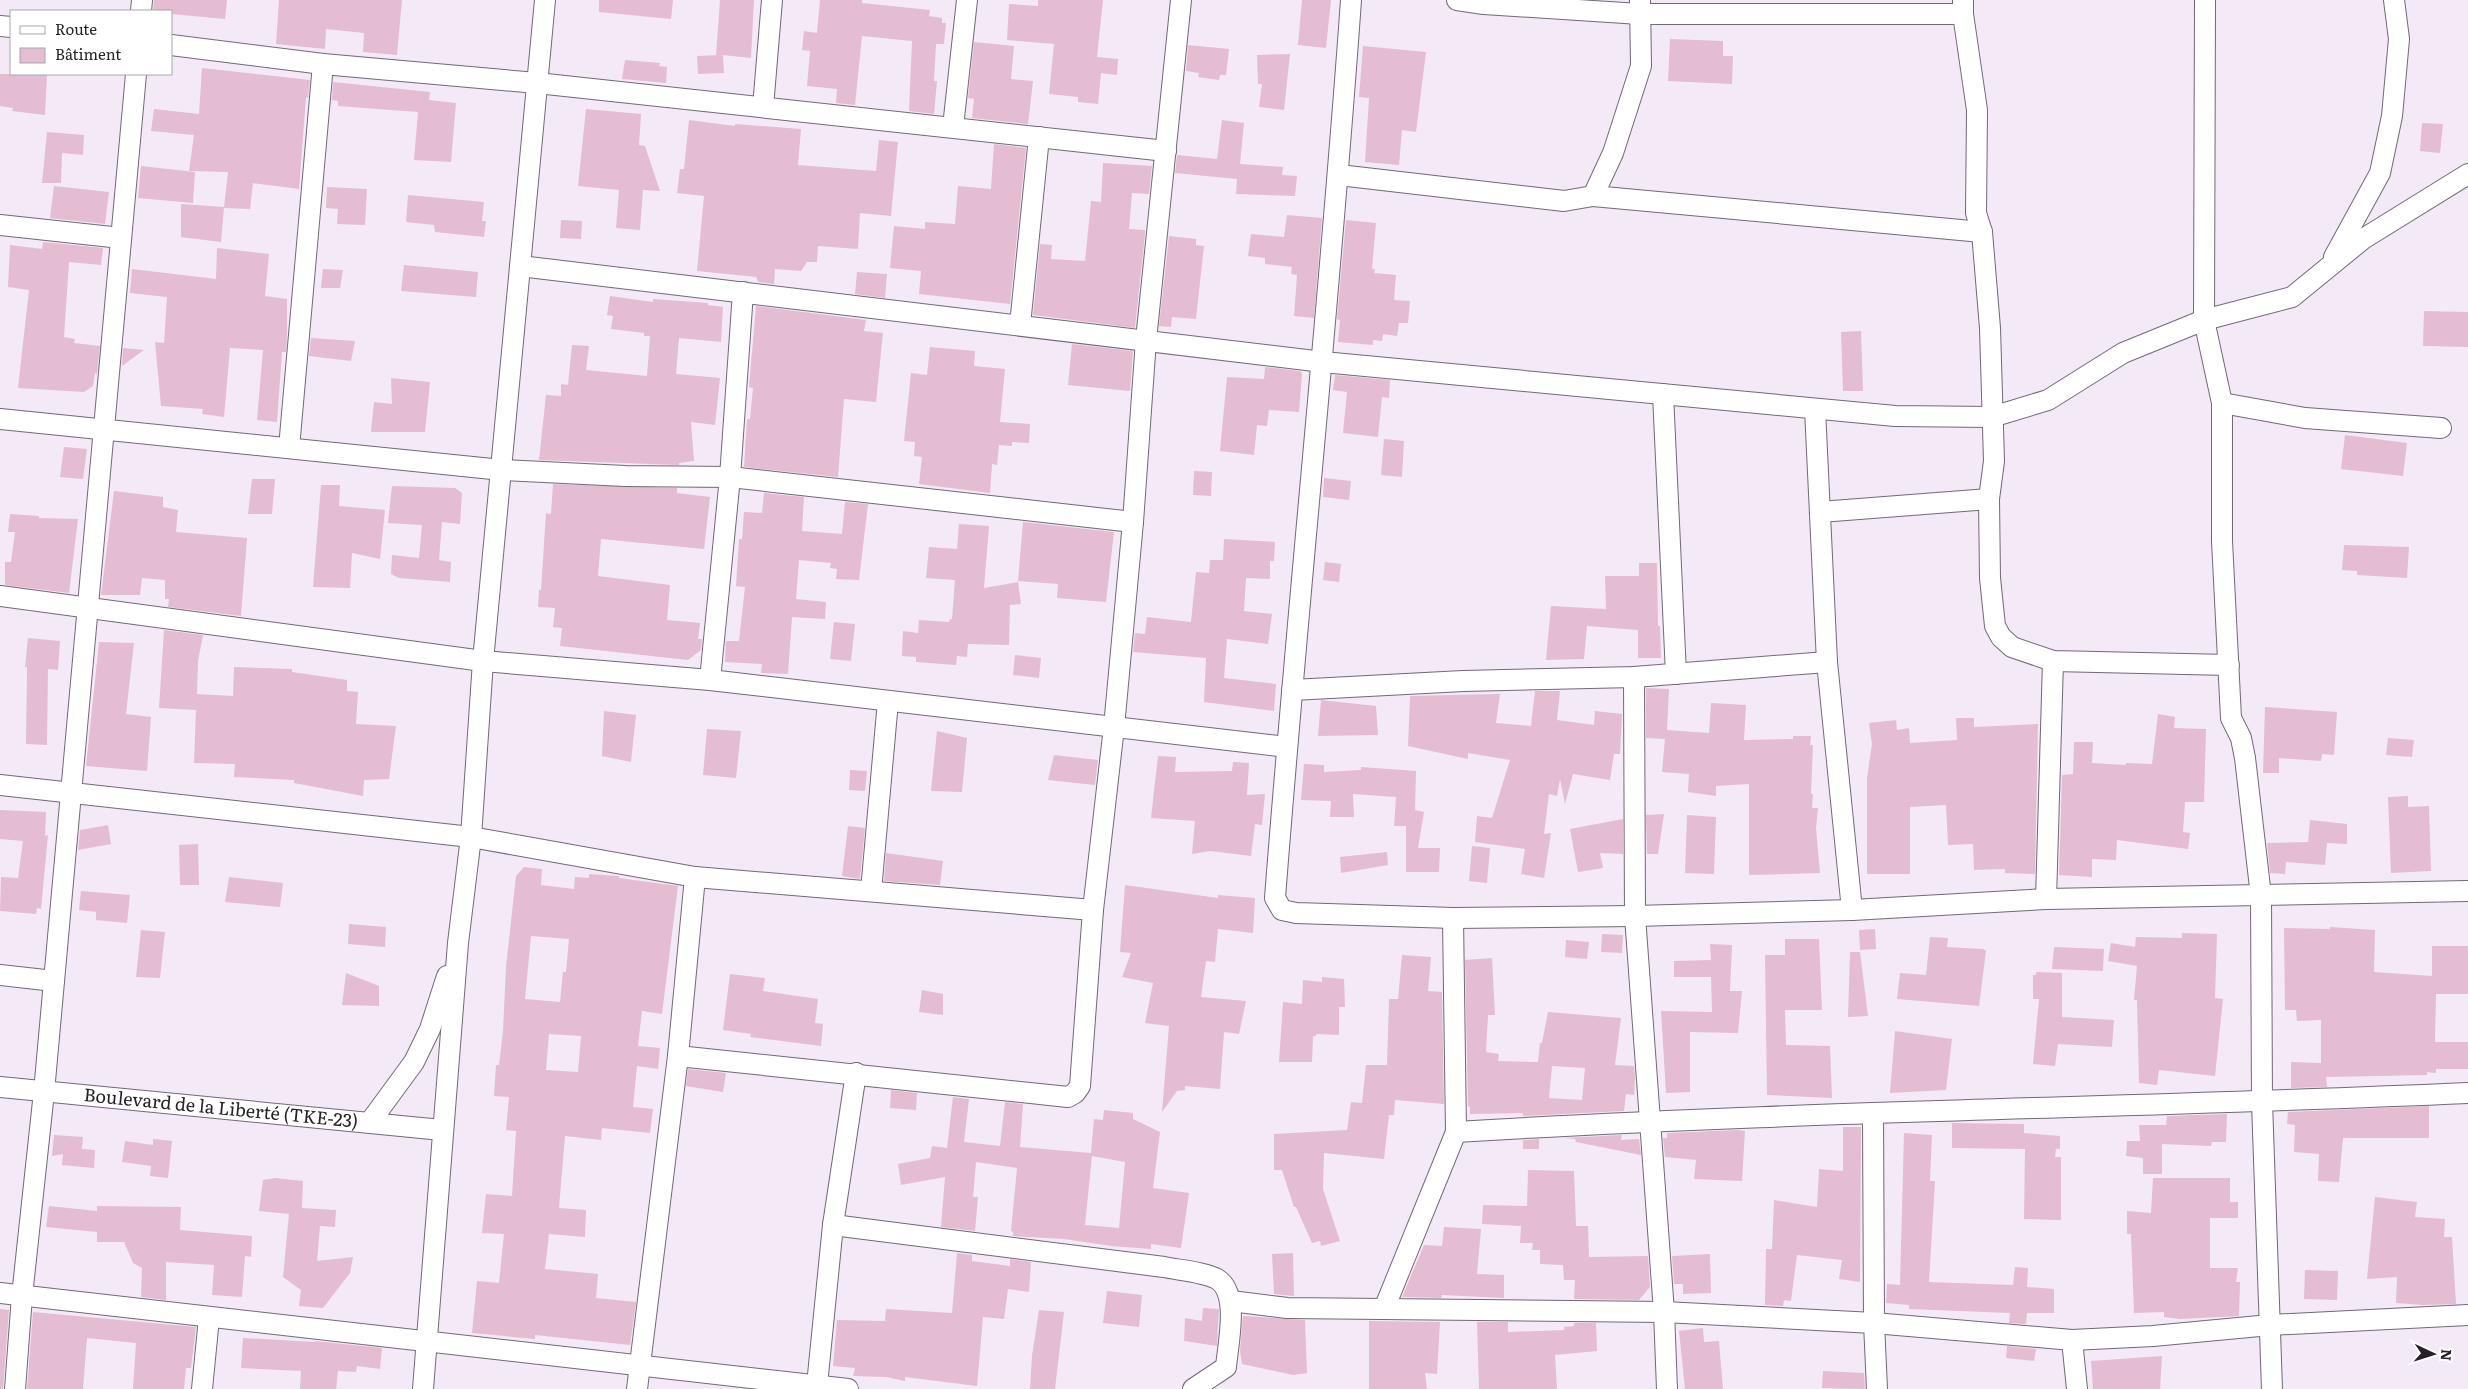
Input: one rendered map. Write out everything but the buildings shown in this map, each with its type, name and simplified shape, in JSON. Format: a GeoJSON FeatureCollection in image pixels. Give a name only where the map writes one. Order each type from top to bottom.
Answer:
{"type":"FeatureCollection","features":[{"type":"Feature","properties":{"kind":"street"},"geometry":{"type":"LineString","coordinates":[[423,1389],[458,943],[471,837],[483,661],[546,0]]}},
{"type":"Feature","properties":{"kind":"street"},"geometry":{"type":"LineString","coordinates":[[763,107],[772,0]]}},
{"type":"Feature","properties":{"kind":"street"},"geometry":{"type":"LineString","coordinates":[[953,127],[967,0]]}},
{"type":"Feature","properties":{"kind":"street"},"geometry":{"type":"LineString","coordinates":[[678,1056],[856,1073],[1068,1097],[1075,1093],[1080,1086],[1093,910],[1114,727],[1133,522],[1146,340],[1181,0]]}},
{"type":"Feature","properties":{"kind":"street"},"geometry":{"type":"LineString","coordinates":[[1351,0],[1323,362],[1292,690],[1275,898],[1282,910],[1296,913],[1454,918],[1635,916],[1852,910],[2046,899],[2468,891]]}},
{"type":"Feature","properties":{"kind":"street"},"geometry":{"type":"LineString","coordinates":[[1457,0],[1484,4],[1640,7],[1963,7],[1977,110],[1976,213],[1982,232],[1990,328],[1994,461],[1989,499],[1990,578],[1995,626],[2001,637],[2012,647],[2053,661],[2229,665]]}},
{"type":"Feature","properties":{"kind":"street"},"geometry":{"type":"LineString","coordinates":[[2204,0],[2204,320],[2222,403],[2222,541],[2231,718],[2241,738],[2245,758],[2261,896],[2262,1102],[2272,1389]]}},
{"type":"Feature","properties":{"kind":"street"},"geometry":{"type":"LineString","coordinates":[[2330,264],[2380,173],[2392,116],[2399,39],[2394,0]]}},
{"type":"Feature","properties":{"kind":"street"},"geometry":{"type":"LineString","coordinates":[[1593,196],[1613,153],[1642,66],[1640,7]]}},
{"type":"Feature","properties":{"kind":"street"},"geometry":{"type":"LineString","coordinates":[[172,45],[323,64],[537,83],[953,127],[1166,152]]}},
{"type":"Feature","properties":{"kind":"street"},"geometry":{"type":"LineString","coordinates":[[289,448],[323,64]]}},
{"type":"Feature","properties":{"kind":"street"},"geometry":{"type":"LineString","coordinates":[[15,1389],[22,1296],[44,1092],[88,606],[102,428],[136,75]]}},
{"type":"Feature","properties":{"kind":"street"},"geometry":{"type":"LineString","coordinates":[[1020,325],[1039,137]]}},
{"type":"Feature","properties":{"kind":"street"},"geometry":{"type":"LineString","coordinates":[[520,266],[1323,362],[1895,416],[1992,417],[2048,400],[2123,353],[2204,320],[2292,297],[2330,264],[2363,239],[2468,174]]}},
{"type":"Feature","properties":{"kind":"street"},"geometry":{"type":"LineString","coordinates":[[1338,175],[1564,202],[1593,196],[1982,232]]}},
{"type":"Feature","properties":{"kind":"street"},"geometry":{"type":"LineString","coordinates":[[0,225],[121,238]]}},
{"type":"Feature","properties":{"kind":"street"},"geometry":{"type":"LineString","coordinates":[[710,680],[730,477],[743,292]]}},
{"type":"Feature","properties":{"kind":"street"},"geometry":{"type":"LineString","coordinates":[[1662,394],[1676,674]]}},
{"type":"Feature","properties":{"kind":"street"},"geometry":{"type":"LineString","coordinates":[[2222,403],[2305,418],[2441,428]]}},
{"type":"Feature","properties":{"kind":"street"},"geometry":{"type":"LineString","coordinates":[[1815,409],[1827,662],[1852,910]]}},
{"type":"Feature","properties":{"kind":"street"},"geometry":{"type":"LineString","coordinates":[[0,419],[502,470],[624,476],[730,477],[1133,522]]}},
{"type":"Feature","properties":{"kind":"street"},"geometry":{"type":"LineString","coordinates":[[1820,512],[1989,499]]}},
{"type":"Feature","properties":{"kind":"street"},"geometry":{"type":"LineString","coordinates":[[0,596],[88,606],[483,661],[710,680],[1287,747]]}},
{"type":"Feature","properties":{"kind":"street"},"geometry":{"type":"LineString","coordinates":[[2046,899],[2053,661]]}},
{"type":"Feature","properties":{"kind":"street"},"geometry":{"type":"LineString","coordinates":[[1292,690],[1463,681],[1634,677],[1827,662]]}},
{"type":"Feature","properties":{"kind":"street"},"geometry":{"type":"LineString","coordinates":[[1634,677],[1635,916],[1648,1120],[1664,1312],[1667,1389]]}},
{"type":"Feature","properties":{"kind":"street"},"geometry":{"type":"LineString","coordinates":[[871,891],[888,700]]}},
{"type":"Feature","properties":{"kind":"street"},"geometry":{"type":"LineString","coordinates":[[0,785],[471,837],[695,877],[1093,910]]}},
{"type":"Feature","properties":{"kind":"street"},"geometry":{"type":"LineString","coordinates":[[637,1389],[678,1056],[695,877]]}},
{"type":"Feature","properties":{"kind":"street"},"geometry":{"type":"LineString","coordinates":[[1384,1309],[1456,1132],[1454,918]]}},
{"type":"Feature","properties":{"kind":"street"},"geometry":{"type":"LineString","coordinates":[[370,1122],[418,1054],[430,1029],[458,943]]}},
{"type":"Feature","properties":{"kind":"street"},"geometry":{"type":"LineString","coordinates":[[0,975],[54,981]]}},
{"type":"Feature","properties":{"kind":"street"},"geometry":{"type":"LineString","coordinates":[[816,1385],[833,1225],[856,1073]]}},
{"type":"Feature","properties":{"kind":"street","name":"Boulevard de la Liberté (TKE-23)"},"geometry":{"type":"LineString","coordinates":[[0,1087],[442,1130]]}},
{"type":"Feature","properties":{"kind":"street"},"geometry":{"type":"LineString","coordinates":[[1456,1132],[1648,1120],[2262,1102],[2468,1092]]}},
{"type":"Feature","properties":{"kind":"street"},"geometry":{"type":"LineString","coordinates":[[1873,1114],[1874,1323],[1877,1389]]}},
{"type":"Feature","properties":{"kind":"street"},"geometry":{"type":"LineString","coordinates":[[833,1225],[1164,1267],[1215,1278],[1227,1287],[1231,1301],[1226,1367],[1193,1389]]}},
{"type":"Feature","properties":{"kind":"street"},"geometry":{"type":"LineString","coordinates":[[0,1293],[848,1389]]}},
{"type":"Feature","properties":{"kind":"street"},"geometry":{"type":"LineString","coordinates":[[1231,1301],[1286,1308],[1664,1312],[1874,1323],[2072,1340],[2153,1336],[2270,1325],[2468,1315]]}},
{"type":"Feature","properties":{"kind":"street"},"geometry":{"type":"LineString","coordinates":[[202,1389],[208,1318]]}},
{"type":"Feature","properties":{"kind":"street"},"geometry":{"type":"LineString","coordinates":[[2072,1340],[2077,1389]]}}]}
